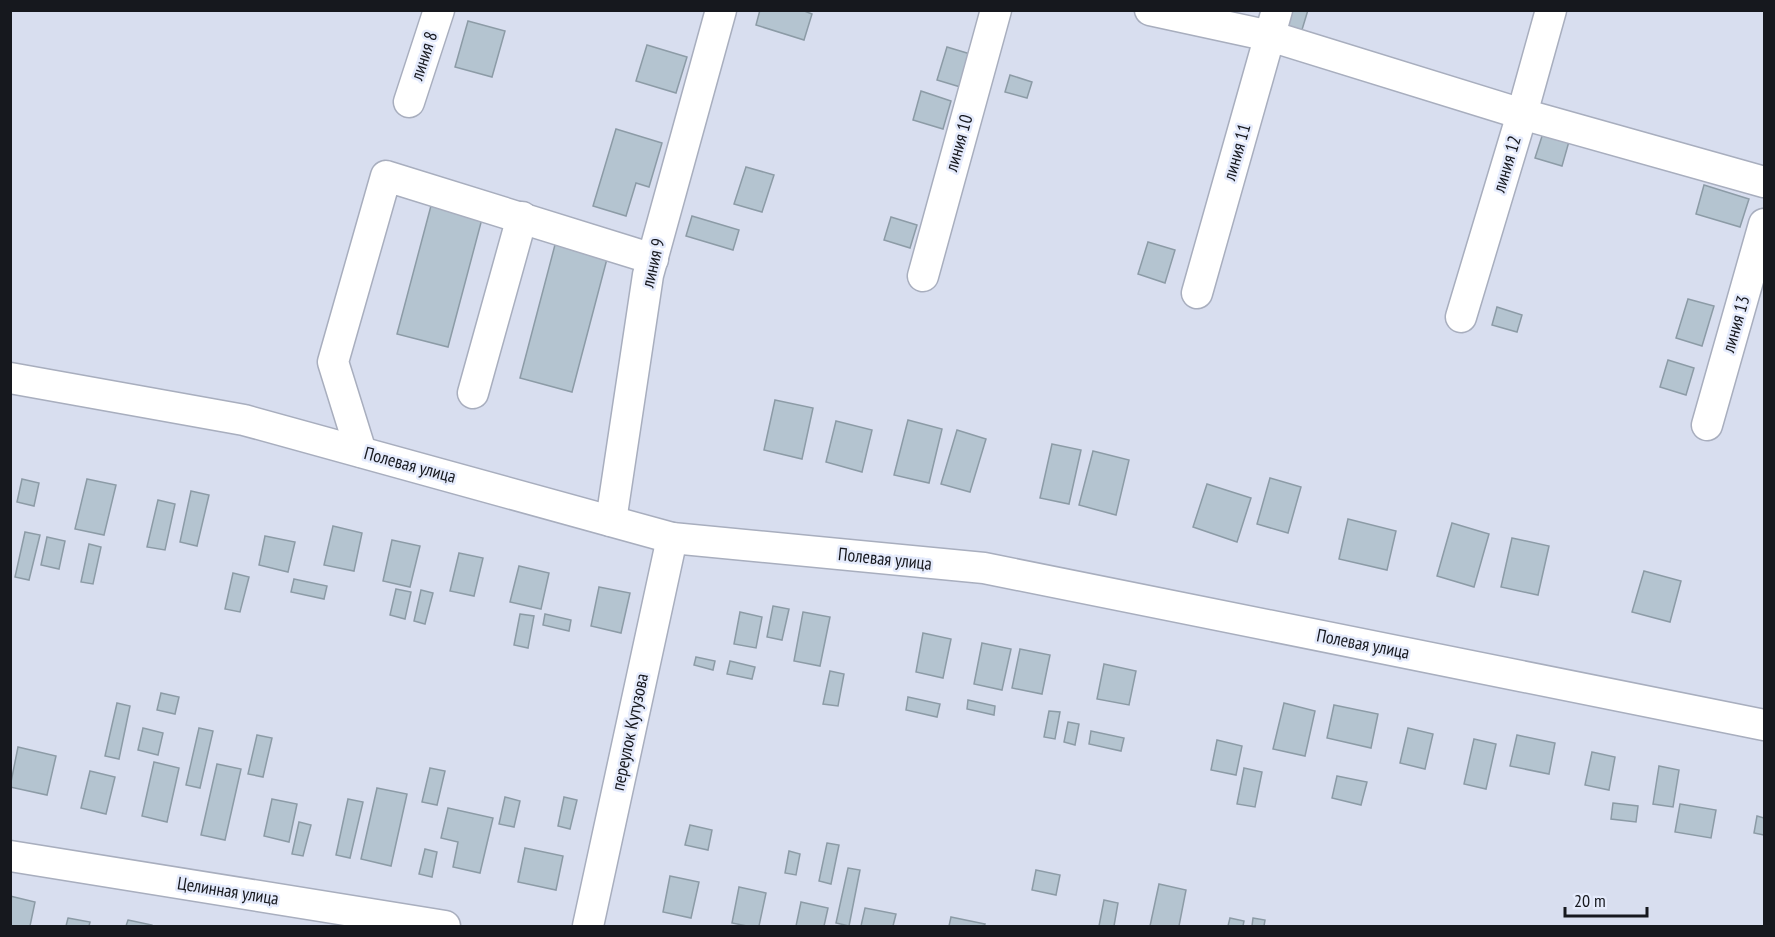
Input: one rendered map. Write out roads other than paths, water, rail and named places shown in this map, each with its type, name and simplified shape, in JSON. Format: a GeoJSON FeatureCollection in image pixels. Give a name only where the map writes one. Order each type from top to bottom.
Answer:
{"type":"FeatureCollection","features":[{"type":"Feature","properties":{"kind":"street","name":"линия 8"},"geometry":{"type":"LineString","coordinates":[[409,102],[439,10]]}},
{"type":"Feature","properties":{"kind":"street","name":"линия 9"},"geometry":{"type":"LineString","coordinates":[[611,521],[648,275],[721,10]]}},
{"type":"Feature","properties":{"kind":"street","name":"линия 10"},"geometry":{"type":"LineString","coordinates":[[922,276],[996,10]]}},
{"type":"Feature","properties":{"kind":"street"},"geometry":{"type":"LineString","coordinates":[[1150,10],[1273,23],[1522,114],[1764,182]]}},
{"type":"Feature","properties":{"kind":"street","name":"линия 12"},"geometry":{"type":"LineString","coordinates":[[1461,317],[1551,10]]}},
{"type":"Feature","properties":{"kind":"street","name":"линия 11"},"geometry":{"type":"LineString","coordinates":[[1197,293],[1273,23]]}},
{"type":"Feature","properties":{"kind":"street"},"geometry":{"type":"LineString","coordinates":[[361,452],[333,362],[386,176],[653,258]]}},
{"type":"Feature","properties":{"kind":"street"},"geometry":{"type":"LineString","coordinates":[[472,393],[522,217]]}},
{"type":"Feature","properties":{"kind":"street","name":"линия 13"},"geometry":{"type":"LineString","coordinates":[[1707,425],[1764,224]]}},
{"type":"Feature","properties":{"kind":"street","name":"Полевая улица"},"geometry":{"type":"LineString","coordinates":[[10,378],[244,420],[672,538],[984,568],[1764,724]]}},
{"type":"Feature","properties":{"kind":"street","name":"переулок Кутузова"},"geometry":{"type":"LineString","coordinates":[[588,927],[672,538]]}},
{"type":"Feature","properties":{"kind":"street","name":"Целинная улица"},"geometry":{"type":"LineString","coordinates":[[10,856],[445,927]]}}]}
